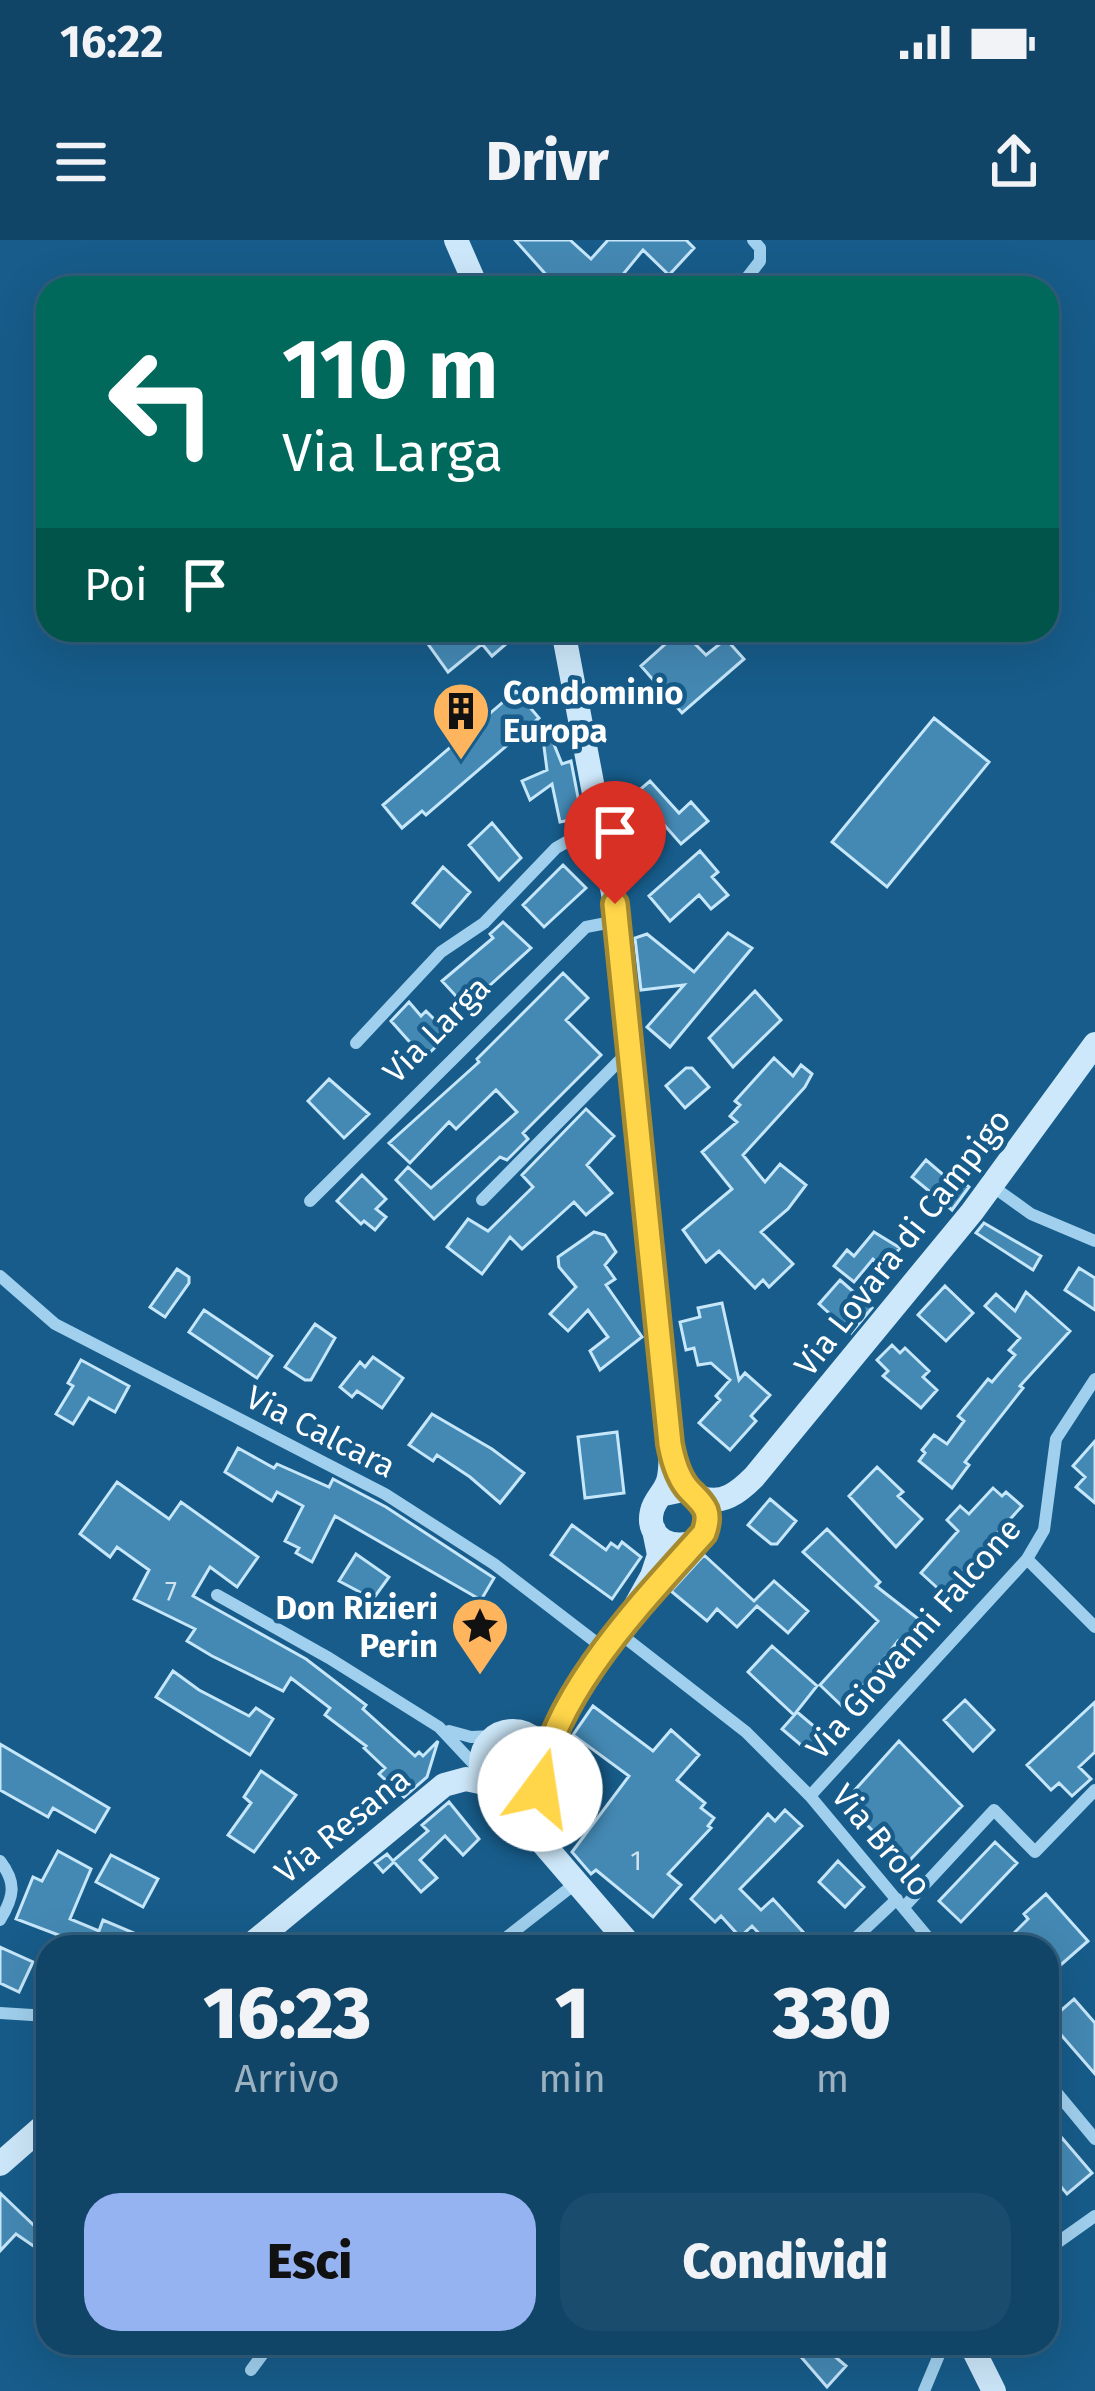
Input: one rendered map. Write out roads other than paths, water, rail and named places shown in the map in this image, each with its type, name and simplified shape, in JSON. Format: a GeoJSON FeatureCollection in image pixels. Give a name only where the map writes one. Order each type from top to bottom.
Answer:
{"type":"FeatureCollection","features":[{"type":"Feature","properties":{"kind":"street"},"geometry":{"type":"LineString","coordinates":[[456,240],[472,276]]}},
{"type":"Feature","properties":{"kind":"street"},"geometry":{"type":"LineString","coordinates":[[748,276],[760,261],[760,248],[753,240]]}},
{"type":"Feature","properties":{"kind":"street"},"geometry":{"type":"LineString","coordinates":[[564,642],[602,827],[631,1049],[670,1444],[670,1473],[664,1494],[652,1510],[654,1530],[675,1546],[700,1537],[708,1517],[678,1471],[670,1444]]}},
{"type":"Feature","properties":{"kind":"street"},"geometry":{"type":"LineString","coordinates":[[356,1043],[441,952],[484,923],[556,848],[602,827]]}},
{"type":"Feature","properties":{"kind":"street","name":"Via Larga"},"geometry":{"type":"LineString","coordinates":[[310,1201],[580,933],[592,924],[617,921]]}},
{"type":"Feature","properties":{"kind":"street","name":"Via Lovara di Campigo"},"geometry":{"type":"LineString","coordinates":[[543,1768],[577,1690],[618,1635],[700,1537],[739,1501],[992,1186],[1095,1044]]}},
{"type":"Feature","properties":{"kind":"street"},"geometry":{"type":"LineString","coordinates":[[482,1200],[631,1049]]}},
{"type":"Feature","properties":{"kind":"street"},"geometry":{"type":"LineString","coordinates":[[992,1186],[1031,1214],[1095,1241]]}},
{"type":"Feature","properties":{"kind":"street","name":"Via Calcara"},"geometry":{"type":"LineString","coordinates":[[0,1276],[55,1324],[385,1494],[618,1635]]}},
{"type":"Feature","properties":{"kind":"street","name":"Via Giovanni Falcone"},"geometry":{"type":"LineString","coordinates":[[810,1796],[1027,1559],[1044,1530],[1056,1439],[1095,1379]]}},
{"type":"Feature","properties":{"kind":"street"},"geometry":{"type":"LineString","coordinates":[[664,1494],[677,1490],[709,1501],[725,1499],[754,1478]]}},
{"type":"Feature","properties":{"kind":"street","name":"Via Lovara di Campigo"},"geometry":{"type":"LineString","coordinates":[[618,1635],[657,1564],[654,1530]]}},
{"type":"Feature","properties":{"kind":"street"},"geometry":{"type":"LineString","coordinates":[[1027,1559],[1095,1627]]}},
{"type":"Feature","properties":{"kind":"street"},"geometry":{"type":"LineString","coordinates":[[217,1595],[329,1658],[491,1760]]}},
{"type":"Feature","properties":{"kind":"street","name":"Via Brolo"},"geometry":{"type":"LineString","coordinates":[[618,1635],[746,1732],[810,1796],[927,1935]]}},
{"type":"Feature","properties":{"kind":"street","name":"Via Lovara di Campigo"},"geometry":{"type":"LineString","coordinates":[[491,1760],[577,1690]]}},
{"type":"Feature","properties":{"kind":"street"},"geometry":{"type":"LineString","coordinates":[[441,1728],[471,1737],[552,1852],[622,1935]]}},
{"type":"Feature","properties":{"kind":"street"},"geometry":{"type":"LineString","coordinates":[[491,1760],[535,1739],[543,1768],[541,1808],[552,1852]]}},
{"type":"Feature","properties":{"kind":"street","name":"Via Resana"},"geometry":{"type":"LineString","coordinates":[[263,1935],[444,1785],[466,1779],[491,1760],[517,1795],[535,1786],[543,1768]]}},
{"type":"Feature","properties":{"kind":"street"},"geometry":{"type":"LineString","coordinates":[[861,1935],[994,1810],[1035,1852],[1095,1790]]}},
{"type":"Feature","properties":{"kind":"street"},"geometry":{"type":"LineString","coordinates":[[0,1862],[13,1880],[13,1899],[0,1920]]}},
{"type":"Feature","properties":{"kind":"street"},"geometry":{"type":"LineString","coordinates":[[509,1935],[576,1883]]}},
{"type":"Feature","properties":{"kind":"street"},"geometry":{"type":"LineString","coordinates":[[0,2013],[36,2015]]}},
{"type":"Feature","properties":{"kind":"street"},"geometry":{"type":"LineString","coordinates":[[1059,2096],[1095,2139]]}},
{"type":"Feature","properties":{"kind":"street"},"geometry":{"type":"LineString","coordinates":[[0,2164],[36,2132]]}},
{"type":"Feature","properties":{"kind":"street"},"geometry":{"type":"LineString","coordinates":[[1059,2242],[1095,2216]]}},
{"type":"Feature","properties":{"kind":"street"},"geometry":{"type":"LineString","coordinates":[[251,2370],[262,2355]]}},
{"type":"Feature","properties":{"kind":"street"},"geometry":{"type":"LineString","coordinates":[[924,2391],[939,2355]]}},
{"type":"Feature","properties":{"kind":"street"},"geometry":{"type":"LineString","coordinates":[[976,2355],[994,2391]]}},
{"type":"Feature","properties":{"kind":"place","name":"Condominio Europa"},"geometry":{"type":"Point","coordinates":[461,762]}},
{"type":"Feature","properties":{"kind":"place","name":"Don Rizieri Perin"},"geometry":{"type":"Point","coordinates":[480,1677]}}]}
